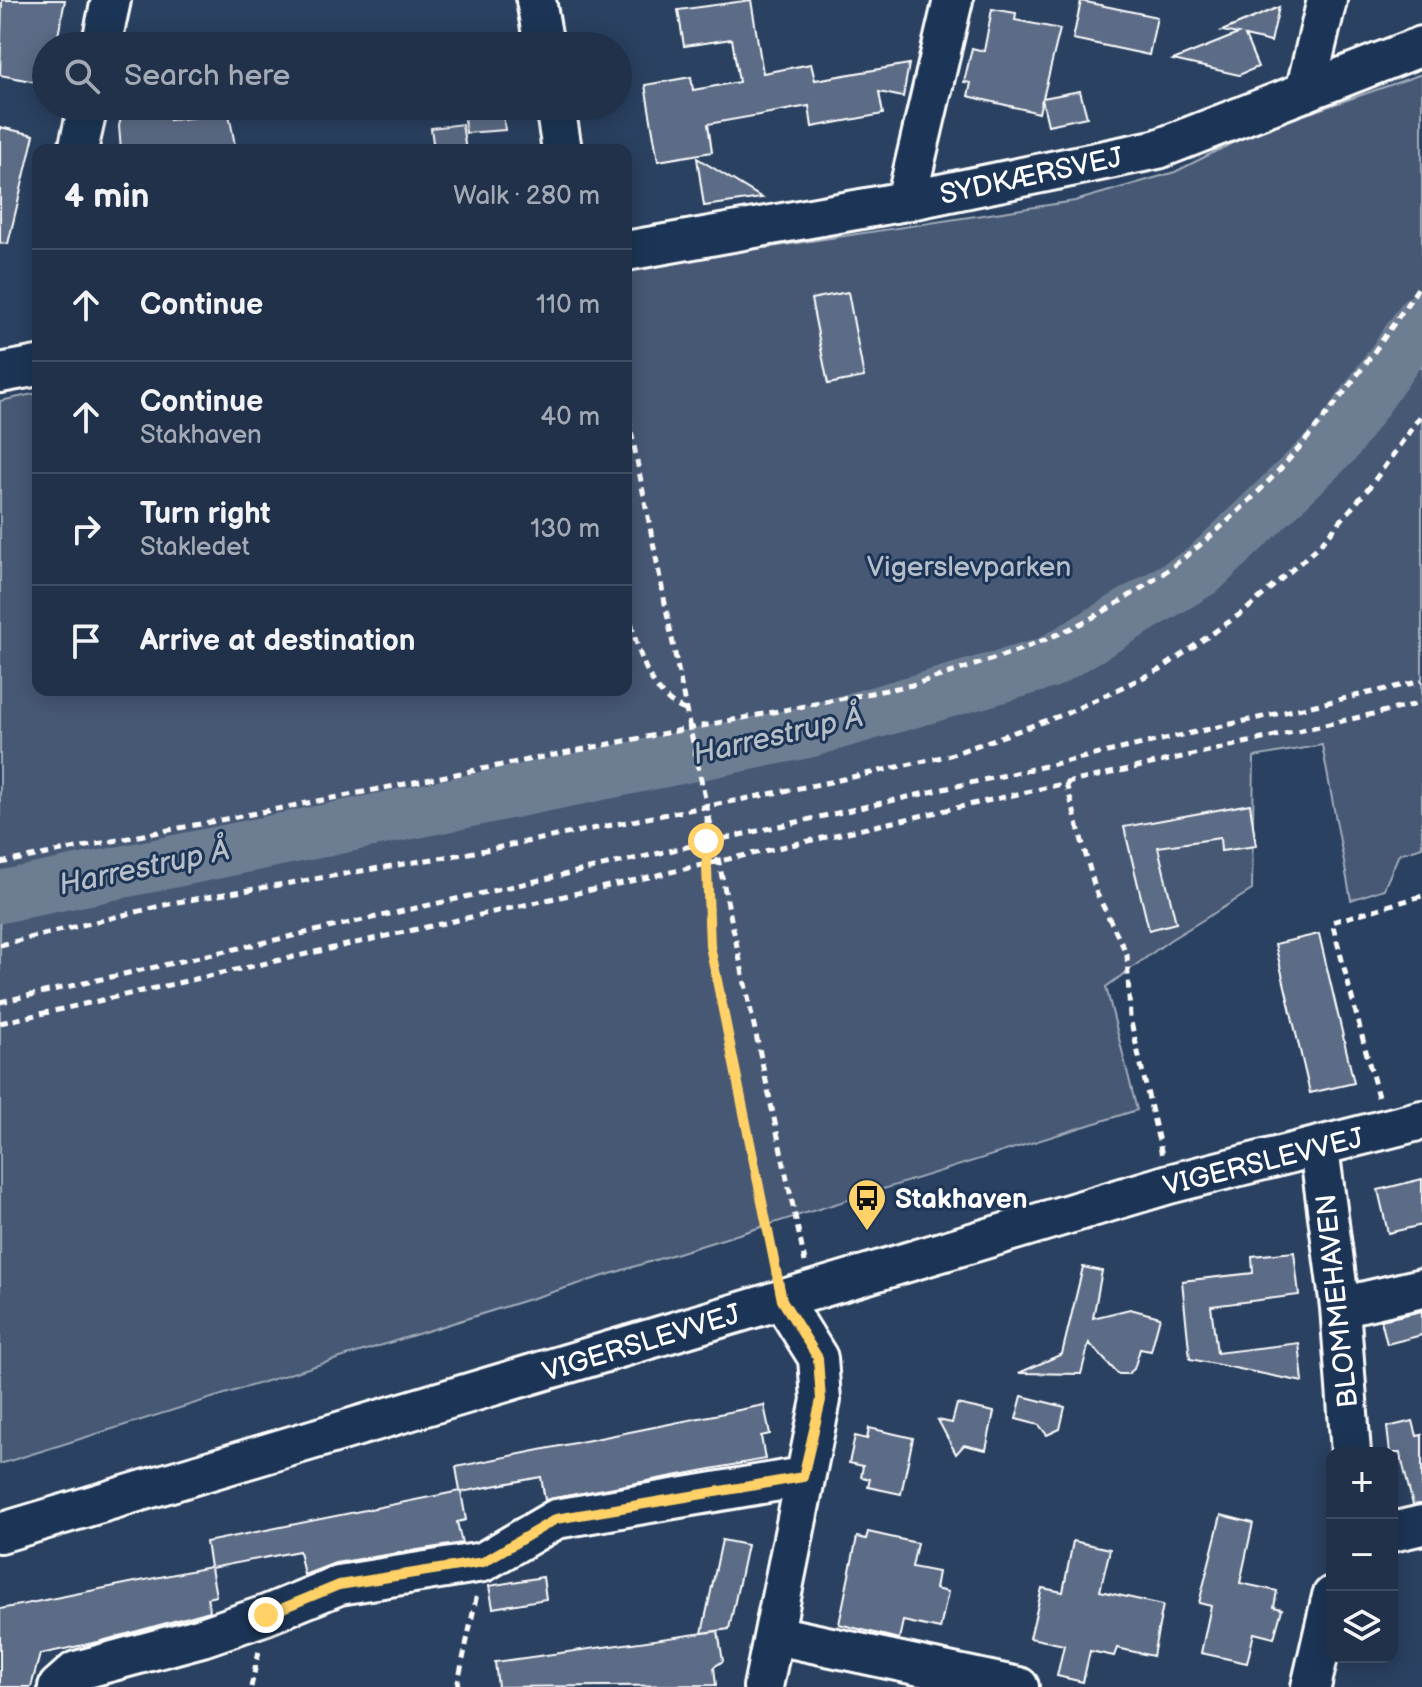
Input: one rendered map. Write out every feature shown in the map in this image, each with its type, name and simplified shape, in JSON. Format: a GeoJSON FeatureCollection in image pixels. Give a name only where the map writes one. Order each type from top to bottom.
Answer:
{"type":"FeatureCollection","features":[{"type":"Feature","properties":{"kind":"street"},"geometry":{"type":"LineString","coordinates":[[104,32],[111,0]]}},
{"type":"Feature","properties":{"kind":"street"},"geometry":{"type":"LineString","coordinates":[[536,0],[542,32]]}},
{"type":"Feature","properties":{"kind":"street"},"geometry":{"type":"LineString","coordinates":[[906,201],[953,0]]}},
{"type":"Feature","properties":{"kind":"street"},"geometry":{"type":"LineString","coordinates":[[1305,92],[1327,0]]}},
{"type":"Feature","properties":{"kind":"street","name":"SYDKÆRSVEJ"},"geometry":{"type":"LineString","coordinates":[[632,250],[906,201],[1158,149],[1422,46]]}},
{"type":"Feature","properties":{"kind":"street"},"geometry":{"type":"LineString","coordinates":[[79,144],[85,120]]}},
{"type":"Feature","properties":{"kind":"street"},"geometry":{"type":"LineString","coordinates":[[557,120],[561,144]]}},
{"type":"Feature","properties":{"kind":"street","name":"VIGERSLEVVEJ"},"geometry":{"type":"LineString","coordinates":[[0,1533],[1169,1184],[1404,1125]]}},
{"type":"Feature","properties":{"kind":"street","name":"BLOMMEHAVEN"},"geometry":{"type":"LineString","coordinates":[[1319,1148],[1340,1307],[1351,1447]]}},
{"type":"Feature","properties":{"kind":"street"},"geometry":{"type":"LineString","coordinates":[[1340,1307],[1422,1288]]}},
{"type":"Feature","properties":{"kind":"street"},"geometry":{"type":"LineString","coordinates":[[763,1687],[821,1400],[818,1358],[797,1296]]}},
{"type":"Feature","properties":{"kind":"street"},"geometry":{"type":"LineString","coordinates":[[58,1687],[76,1671],[215,1632],[339,1585],[483,1562],[556,1519],[803,1477]]}},
{"type":"Feature","properties":{"kind":"street"},"geometry":{"type":"LineString","coordinates":[[1398,1531],[1422,1525]]}},
{"type":"Feature","properties":{"kind":"street"},"geometry":{"type":"LineString","coordinates":[[1311,1687],[1326,1622]]}},
{"type":"Feature","properties":{"kind":"street"},"geometry":{"type":"LineString","coordinates":[[775,1635],[1019,1687]]}},
{"type":"Feature","properties":{"kind":"path"},"geometry":{"type":"LineString","coordinates":[[0,863],[912,685],[1043,639],[1099,614],[1245,508],[1290,463],[1341,400],[1422,282]]}},
{"type":"Feature","properties":{"kind":"path"},"geometry":{"type":"LineString","coordinates":[[0,945],[177,902],[460,855],[947,756],[1065,714],[1161,669],[1246,610],[1319,546],[1369,488],[1422,414]]}},
{"type":"Feature","properties":{"kind":"path"},"geometry":{"type":"LineString","coordinates":[[632,436],[686,710],[715,839],[797,1296]]}},
{"type":"Feature","properties":{"kind":"path"},"geometry":{"type":"LineString","coordinates":[[632,625],[654,686],[671,705],[686,710]]}},
{"type":"Feature","properties":{"kind":"path"},"geometry":{"type":"LineString","coordinates":[[0,1002],[1422,681]]}},
{"type":"Feature","properties":{"kind":"path"},"geometry":{"type":"LineString","coordinates":[[0,1023],[1422,703]]}},
{"type":"Feature","properties":{"kind":"path"},"geometry":{"type":"LineString","coordinates":[[1066,783],[1096,892],[1127,954],[1130,1018],[1169,1184]]}},
{"type":"Feature","properties":{"kind":"path"},"geometry":{"type":"LineString","coordinates":[[707,807],[710,946],[797,1296]]}},
{"type":"Feature","properties":{"kind":"path"},"geometry":{"type":"LineString","coordinates":[[1404,1125],[1332,922],[1422,896]]}},
{"type":"Feature","properties":{"kind":"path"},"geometry":{"type":"LineString","coordinates":[[457,1687],[483,1562]]}},
{"type":"Feature","properties":{"kind":"green space","name":"Vigerslevparken"},"geometry":{"type":"Polygon","coordinates":[[[1422,74],[1422,847],[1399,854],[1384,889],[1351,900],[1322,745],[1254,757],[1252,890],[1170,940],[1106,987],[1137,1110],[0,1464],[0,401],[32,394],[32,696],[632,696],[632,268],[1075,201],[1175,172],[1254,132],[1422,74]]]}},
{"type":"Feature","properties":{"kind":"building"},"geometry":{"type":"Polygon","coordinates":[[[2,0],[65,0],[59,32],[32,32],[32,81],[0,75],[2,0]]]}},
{"type":"Feature","properties":{"kind":"building"},"geometry":{"type":"Polygon","coordinates":[[[751,0],[763,73],[811,64],[815,80],[909,64],[903,97],[879,92],[883,114],[812,127],[809,106],[708,124],[712,152],[658,161],[645,85],[691,77],[693,90],[739,82],[732,39],[684,46],[678,10],[751,0]]]}},
{"type":"Feature","properties":{"kind":"building"},"geometry":{"type":"Polygon","coordinates":[[[1081,1],[1157,17],[1149,55],[1073,39],[1081,1]]]}},
{"type":"Feature","properties":{"kind":"building"},"geometry":{"type":"Polygon","coordinates":[[[1279,7],[1271,42],[1245,36],[1258,67],[1239,75],[1173,60],[1238,34],[1222,31],[1279,7]]]}},
{"type":"Feature","properties":{"kind":"building"},"geometry":{"type":"Polygon","coordinates":[[[992,9],[1016,13],[1015,20],[1060,29],[1043,98],[1080,91],[1087,117],[1048,125],[1042,99],[1039,113],[968,96],[971,83],[964,82],[972,48],[984,51],[992,9]]]}},
{"type":"Feature","properties":{"kind":"building"},"geometry":{"type":"Polygon","coordinates":[[[120,120],[230,120],[235,144],[120,144],[120,120]]]}},
{"type":"Feature","properties":{"kind":"building"},"geometry":{"type":"Polygon","coordinates":[[[464,120],[504,120],[505,130],[466,133],[464,120]]]}},
{"type":"Feature","properties":{"kind":"building"},"geometry":{"type":"Polygon","coordinates":[[[462,124],[465,144],[433,144],[431,128],[462,124]]]}},
{"type":"Feature","properties":{"kind":"building"},"geometry":{"type":"Polygon","coordinates":[[[0,127],[34,135],[8,244],[0,243],[0,127]]]}},
{"type":"Feature","properties":{"kind":"building"},"geometry":{"type":"Polygon","coordinates":[[[697,158],[762,198],[704,206],[697,158]]]}},
{"type":"Feature","properties":{"kind":"building"},"geometry":{"type":"Polygon","coordinates":[[[848,292],[864,377],[828,384],[811,299],[848,292]]]}},
{"type":"Feature","properties":{"kind":"building"},"geometry":{"type":"Polygon","coordinates":[[[1250,804],[1256,846],[1221,851],[1220,838],[1158,847],[1176,923],[1149,930],[1124,827],[1250,804]]]}},
{"type":"Feature","properties":{"kind":"building"},"geometry":{"type":"Polygon","coordinates":[[[1319,934],[1354,1083],[1310,1093],[1275,944],[1319,934]]]}},
{"type":"Feature","properties":{"kind":"building"},"geometry":{"type":"Polygon","coordinates":[[[1422,1179],[1422,1225],[1388,1233],[1378,1190],[1422,1179]]]}},
{"type":"Feature","properties":{"kind":"building"},"geometry":{"type":"Polygon","coordinates":[[[1294,1252],[1299,1295],[1211,1306],[1217,1353],[1299,1343],[1303,1382],[1190,1359],[1182,1281],[1253,1273],[1252,1256],[1294,1252]]]}},
{"type":"Feature","properties":{"kind":"building"},"geometry":{"type":"Polygon","coordinates":[[[1083,1267],[1102,1271],[1093,1318],[1130,1309],[1160,1317],[1151,1351],[1140,1349],[1134,1369],[1128,1374],[1118,1374],[1089,1343],[1081,1374],[1019,1373],[1062,1354],[1083,1267]]]}},
{"type":"Feature","properties":{"kind":"building"},"geometry":{"type":"Polygon","coordinates":[[[1422,1311],[1422,1335],[1387,1344],[1381,1320],[1422,1311]]]}},
{"type":"Feature","properties":{"kind":"building"},"geometry":{"type":"Polygon","coordinates":[[[1022,1396],[1065,1407],[1060,1429],[1047,1435],[1039,1425],[1016,1419],[1022,1396]]]}},
{"type":"Feature","properties":{"kind":"building"},"geometry":{"type":"Polygon","coordinates":[[[957,1404],[994,1412],[986,1450],[964,1445],[956,1454],[938,1420],[952,1423],[957,1404]]]}},
{"type":"Feature","properties":{"kind":"building"},"geometry":{"type":"Polygon","coordinates":[[[764,1405],[770,1434],[761,1436],[765,1459],[545,1500],[541,1477],[461,1492],[466,1520],[457,1522],[462,1543],[335,1563],[304,1575],[299,1551],[211,1568],[216,1596],[207,1598],[210,1611],[98,1642],[40,1654],[31,1687],[0,1687],[0,1609],[210,1567],[206,1542],[460,1491],[456,1467],[764,1405]]]}},
{"type":"Feature","properties":{"kind":"building"},"geometry":{"type":"Polygon","coordinates":[[[1413,1421],[1417,1436],[1422,1435],[1422,1504],[1413,1505],[1398,1447],[1389,1447],[1387,1427],[1413,1421]]]}},
{"type":"Feature","properties":{"kind":"building"},"geometry":{"type":"Polygon","coordinates":[[[869,1428],[913,1438],[901,1494],[868,1487],[870,1479],[861,1477],[863,1466],[849,1463],[855,1436],[867,1439],[869,1428]]]}},
{"type":"Feature","properties":{"kind":"building"},"geometry":{"type":"Polygon","coordinates":[[[1221,1515],[1253,1523],[1240,1583],[1277,1591],[1274,1607],[1282,1609],[1274,1638],[1254,1633],[1247,1663],[1201,1653],[1211,1606],[1199,1603],[1221,1515]]]}},
{"type":"Feature","properties":{"kind":"building"},"geometry":{"type":"Polygon","coordinates":[[[868,1532],[917,1543],[912,1567],[938,1572],[935,1589],[948,1592],[940,1629],[903,1621],[899,1639],[839,1624],[857,1537],[866,1539],[868,1532]]]}},
{"type":"Feature","properties":{"kind":"building"},"geometry":{"type":"Polygon","coordinates":[[[722,1540],[747,1545],[729,1629],[702,1633],[722,1540]]]}},
{"type":"Feature","properties":{"kind":"building"},"geometry":{"type":"Polygon","coordinates":[[[1073,1541],[1110,1549],[1100,1591],[1163,1605],[1153,1656],[1117,1648],[1114,1656],[1090,1651],[1083,1682],[1057,1676],[1064,1645],[1030,1638],[1042,1588],[1063,1592],[1073,1541]]]}},
{"type":"Feature","properties":{"kind":"building"},"geometry":{"type":"Polygon","coordinates":[[[543,1577],[546,1599],[493,1608],[489,1586],[543,1577]]]}},
{"type":"Feature","properties":{"kind":"building"},"geometry":{"type":"Polygon","coordinates":[[[718,1631],[723,1661],[714,1667],[716,1685],[498,1687],[495,1662],[718,1631]]]}},
{"type":"Feature","properties":{"kind":"waterway","name":"Harrestrup Å"},"geometry":{"type":"LineString","coordinates":[[0,897],[807,732],[1048,663],[1203,570],[1337,441],[1422,319]]}},
{"type":"Feature","properties":{"kind":"place","name":"Stakhaven"},"geometry":{"type":"Point","coordinates":[867,1232]}},
{"type":"Feature","properties":{"kind":"route"},"geometry":{"type":"LineString","coordinates":[[266,1615],[339,1585],[430,1573],[483,1562],[556,1519],[803,1477],[821,1400],[818,1358],[782,1300],[710,946],[706,841]]}}]}
